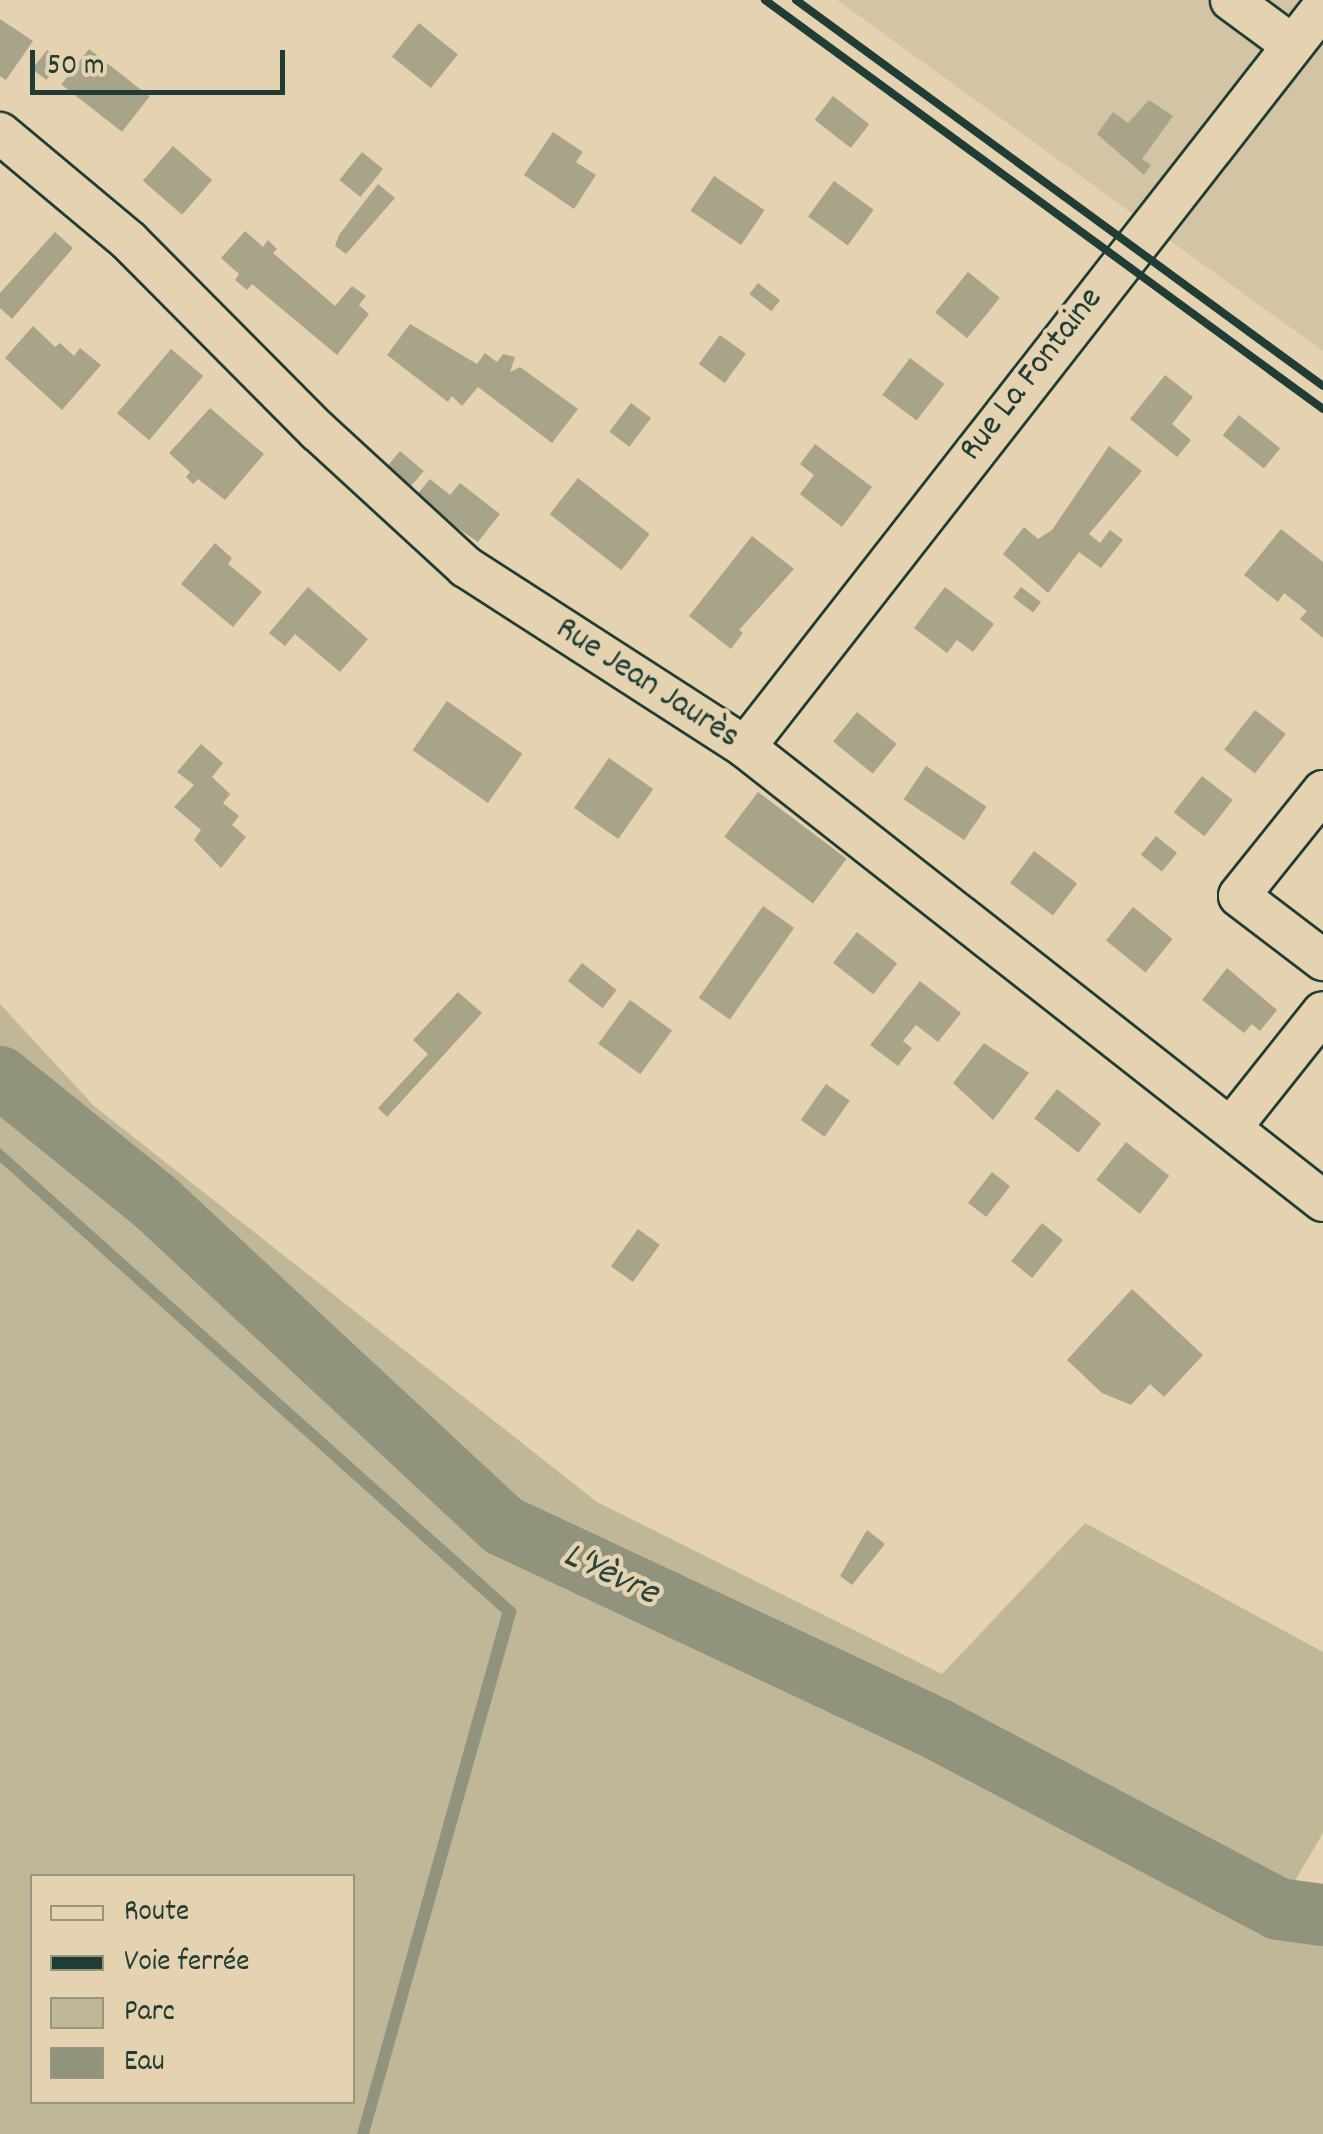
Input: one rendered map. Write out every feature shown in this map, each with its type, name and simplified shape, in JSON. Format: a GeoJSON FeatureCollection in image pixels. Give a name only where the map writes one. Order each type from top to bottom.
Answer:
{"type":"FeatureCollection","features":[{"type":"Feature","properties":{"kind":"street"},"geometry":{"type":"LineString","coordinates":[[1231,0],[1292,46]]}},
{"type":"Feature","properties":{"kind":"street","name":"Rue La Fontaine"},"geometry":{"type":"LineString","coordinates":[[745,747],[1323,7]]}},
{"type":"Feature","properties":{"kind":"street","name":"Rue Jean Jaurès"},"geometry":{"type":"LineString","coordinates":[[0,133],[129,242],[318,431],[466,567],[745,747],[1233,1125],[1323,1201]]}},
{"type":"Feature","properties":{"kind":"street"},"geometry":{"type":"LineString","coordinates":[[1323,791],[1239,896],[1323,960]]}},
{"type":"Feature","properties":{"kind":"street"},"geometry":{"type":"LineString","coordinates":[[1233,1125],[1323,1012]]}},
{"type":"Feature","properties":{"kind":"shaded area"},"geometry":{"type":"Polygon","coordinates":[[[837,0],[1323,0],[1323,351],[837,0]]]}},
{"type":"Feature","properties":{"kind":"green space"},"geometry":{"type":"Polygon","coordinates":[[[0,1004],[94,1106],[597,1502],[942,1674],[1085,1523],[1323,1652],[1323,1833],[1293,1884],[1323,1887],[1323,2134],[0,2134],[0,1004]]]}},
{"type":"Feature","properties":{"kind":"water"},"geometry":{"type":"Polygon","coordinates":[[[0,1148],[517,1610],[369,2134],[357,2134],[502,1613],[0,1162],[0,1148]]]}},
{"type":"Feature","properties":{"kind":"building"},"geometry":{"type":"Polygon","coordinates":[[[0,19],[33,41],[6,80],[0,76],[0,19]]]}},
{"type":"Feature","properties":{"kind":"building"},"geometry":{"type":"Polygon","coordinates":[[[419,23],[458,54],[431,88],[392,56],[419,23]]]}},
{"type":"Feature","properties":{"kind":"building"},"geometry":{"type":"Polygon","coordinates":[[[89,49],[150,96],[122,132],[61,84],[89,49]]]}},
{"type":"Feature","properties":{"kind":"building"},"geometry":{"type":"Polygon","coordinates":[[[47,50],[61,61],[46,80],[32,69],[47,50]]]}},
{"type":"Feature","properties":{"kind":"building"},"geometry":{"type":"Polygon","coordinates":[[[833,96],[869,124],[851,148],[815,120],[833,96]]]}},
{"type":"Feature","properties":{"kind":"building"},"geometry":{"type":"Polygon","coordinates":[[[1149,100],[1173,116],[1142,159],[1151,165],[1144,175],[1097,134],[1113,112],[1128,123],[1149,100]]]}},
{"type":"Feature","properties":{"kind":"building"},"geometry":{"type":"Polygon","coordinates":[[[553,132],[583,152],[576,162],[596,175],[574,209],[524,175],[553,132]]]}},
{"type":"Feature","properties":{"kind":"building"},"geometry":{"type":"Polygon","coordinates":[[[173,146],[212,180],[182,215],[143,181],[173,146]]]}},
{"type":"Feature","properties":{"kind":"building"},"geometry":{"type":"Polygon","coordinates":[[[362,152],[383,169],[360,197],[339,180],[362,152]]]}},
{"type":"Feature","properties":{"kind":"building"},"geometry":{"type":"Polygon","coordinates":[[[714,176],[765,210],[741,245],[691,211],[714,176]]]}},
{"type":"Feature","properties":{"kind":"building"},"geometry":{"type":"Polygon","coordinates":[[[834,181],[874,210],[848,245],[808,217],[834,181]]]}},
{"type":"Feature","properties":{"kind":"building"},"geometry":{"type":"Polygon","coordinates":[[[378,184],[395,198],[346,254],[335,246],[339,235],[378,184]]]}},
{"type":"Feature","properties":{"kind":"building"},"geometry":{"type":"Polygon","coordinates":[[[245,231],[263,247],[268,240],[277,249],[273,253],[335,306],[352,286],[366,296],[359,305],[369,314],[337,355],[252,284],[247,290],[235,280],[239,274],[221,258],[245,231]]]}},
{"type":"Feature","properties":{"kind":"building"},"geometry":{"type":"Polygon","coordinates":[[[55,232],[73,248],[12,319],[0,308],[0,293],[55,232]]]}},
{"type":"Feature","properties":{"kind":"building"},"geometry":{"type":"Polygon","coordinates":[[[968,272],[1000,298],[967,338],[935,312],[968,272]]]}},
{"type":"Feature","properties":{"kind":"building"},"geometry":{"type":"Polygon","coordinates":[[[758,283],[780,300],[771,311],[749,294],[758,283]]]}},
{"type":"Feature","properties":{"kind":"building"},"geometry":{"type":"Polygon","coordinates":[[[410,324],[477,364],[485,353],[497,362],[503,354],[515,357],[510,372],[520,367],[578,409],[552,443],[478,387],[462,406],[452,396],[448,402],[387,355],[410,324]]]}},
{"type":"Feature","properties":{"kind":"building"},"geometry":{"type":"Polygon","coordinates":[[[33,326],[55,347],[60,343],[74,356],[80,348],[101,365],[62,410],[5,358],[33,326]]]}},
{"type":"Feature","properties":{"kind":"building"},"geometry":{"type":"Polygon","coordinates":[[[720,335],[746,354],[725,383],[699,364],[720,335]]]}},
{"type":"Feature","properties":{"kind":"building"},"geometry":{"type":"Polygon","coordinates":[[[171,349],[203,376],[149,440],[117,413],[171,349]]]}},
{"type":"Feature","properties":{"kind":"building"},"geometry":{"type":"Polygon","coordinates":[[[910,358],[944,384],[917,421],[882,395],[910,358]]]}},
{"type":"Feature","properties":{"kind":"building"},"geometry":{"type":"Polygon","coordinates":[[[1165,375],[1193,397],[1172,424],[1191,440],[1177,457],[1130,419],[1165,375]]]}},
{"type":"Feature","properties":{"kind":"building"},"geometry":{"type":"Polygon","coordinates":[[[631,403],[651,418],[629,447],[609,432],[631,403]]]}},
{"type":"Feature","properties":{"kind":"building"},"geometry":{"type":"Polygon","coordinates":[[[210,408],[264,454],[225,500],[198,479],[193,484],[186,477],[190,472],[169,453],[210,408]]]}},
{"type":"Feature","properties":{"kind":"building"},"geometry":{"type":"Polygon","coordinates":[[[1239,415],[1280,448],[1264,469],[1223,435],[1239,415]]]}},
{"type":"Feature","properties":{"kind":"building"},"geometry":{"type":"Polygon","coordinates":[[[815,444],[872,487],[842,527],[800,494],[814,475],[800,464],[815,444]]]}},
{"type":"Feature","properties":{"kind":"building"},"geometry":{"type":"Polygon","coordinates":[[[1109,446],[1142,471],[1089,534],[1100,543],[1110,530],[1123,540],[1101,568],[1079,552],[1048,593],[1003,554],[1024,527],[1038,539],[1052,530],[1109,446]]]}},
{"type":"Feature","properties":{"kind":"building"},"geometry":{"type":"Polygon","coordinates":[[[400,451],[424,471],[405,493],[381,473],[400,451]]]}},
{"type":"Feature","properties":{"kind":"building"},"geometry":{"type":"Polygon","coordinates":[[[578,478],[650,534],[621,570],[550,514],[578,478]]]}},
{"type":"Feature","properties":{"kind":"building"},"geometry":{"type":"Polygon","coordinates":[[[430,479],[450,495],[460,483],[500,514],[478,542],[414,498],[430,479]]]}},
{"type":"Feature","properties":{"kind":"building"},"geometry":{"type":"Polygon","coordinates":[[[1281,529],[1323,562],[1323,638],[1300,619],[1307,611],[1284,593],[1278,602],[1244,575],[1281,529]]]}},
{"type":"Feature","properties":{"kind":"building"},"geometry":{"type":"Polygon","coordinates":[[[752,536],[794,569],[739,630],[743,633],[731,649],[689,616],[752,536]]]}},
{"type":"Feature","properties":{"kind":"building"},"geometry":{"type":"Polygon","coordinates":[[[215,543],[232,558],[228,564],[262,592],[233,627],[181,584],[215,543]]]}},
{"type":"Feature","properties":{"kind":"building"},"geometry":{"type":"Polygon","coordinates":[[[308,587],[368,639],[340,672],[295,634],[285,646],[269,633],[308,587]]]}},
{"type":"Feature","properties":{"kind":"building"},"geometry":{"type":"Polygon","coordinates":[[[945,587],[994,624],[973,652],[957,640],[947,653],[914,628],[945,587]]]}},
{"type":"Feature","properties":{"kind":"building"},"geometry":{"type":"Polygon","coordinates":[[[1021,587],[1041,602],[1033,612],[1013,597],[1021,587]]]}},
{"type":"Feature","properties":{"kind":"building"},"geometry":{"type":"Polygon","coordinates":[[[447,701],[522,754],[488,803],[413,750],[447,701]]]}},
{"type":"Feature","properties":{"kind":"building"},"geometry":{"type":"Polygon","coordinates":[[[1255,710],[1286,734],[1255,773],[1224,749],[1255,710]]]}},
{"type":"Feature","properties":{"kind":"building"},"geometry":{"type":"Polygon","coordinates":[[[857,712],[897,744],[873,774],[833,742],[857,712]]]}},
{"type":"Feature","properties":{"kind":"building"},"geometry":{"type":"Polygon","coordinates":[[[201,744],[223,763],[212,777],[230,794],[223,803],[239,816],[232,825],[246,837],[221,868],[194,840],[201,830],[174,807],[194,785],[177,772],[201,744]]]}},
{"type":"Feature","properties":{"kind":"building"},"geometry":{"type":"Polygon","coordinates":[[[609,758],[653,789],[618,839],[574,808],[609,758]]]}},
{"type":"Feature","properties":{"kind":"building"},"geometry":{"type":"Polygon","coordinates":[[[926,766],[987,807],[964,840],[904,799],[926,766]]]}},
{"type":"Feature","properties":{"kind":"building"},"geometry":{"type":"Polygon","coordinates":[[[1202,776],[1233,800],[1204,836],[1174,812],[1202,776]]]}},
{"type":"Feature","properties":{"kind":"building"},"geometry":{"type":"Polygon","coordinates":[[[758,792],[847,859],[813,904],[724,837],[758,792]]]}},
{"type":"Feature","properties":{"kind":"building"},"geometry":{"type":"Polygon","coordinates":[[[1156,836],[1177,853],[1162,872],[1141,855],[1156,836]]]}},
{"type":"Feature","properties":{"kind":"building"},"geometry":{"type":"Polygon","coordinates":[[[1034,851],[1077,883],[1053,915],[1010,883],[1034,851]]]}},
{"type":"Feature","properties":{"kind":"building"},"geometry":{"type":"Polygon","coordinates":[[[763,906],[794,928],[730,1020],[699,998],[763,906]]]}},
{"type":"Feature","properties":{"kind":"building"},"geometry":{"type":"Polygon","coordinates":[[[1133,907],[1173,939],[1146,973],[1106,940],[1133,907]]]}},
{"type":"Feature","properties":{"kind":"building"},"geometry":{"type":"Polygon","coordinates":[[[857,932],[897,963],[873,994],[833,963],[857,932]]]}},
{"type":"Feature","properties":{"kind":"building"},"geometry":{"type":"Polygon","coordinates":[[[582,963],[617,990],[603,1008],[568,981],[582,963]]]}},
{"type":"Feature","properties":{"kind":"building"},"geometry":{"type":"Polygon","coordinates":[[[1227,968],[1277,1010],[1260,1031],[1252,1024],[1244,1033],[1202,1000],[1227,968]]]}},
{"type":"Feature","properties":{"kind":"building"},"geometry":{"type":"Polygon","coordinates":[[[920,981],[961,1013],[938,1042],[916,1025],[903,1041],[912,1048],[898,1066],[870,1045],[920,981]]]}},
{"type":"Feature","properties":{"kind":"building"},"geometry":{"type":"Polygon","coordinates":[[[458,992],[482,1013],[387,1117],[378,1108],[428,1054],[413,1040],[458,992]]]}},
{"type":"Feature","properties":{"kind":"building"},"geometry":{"type":"Polygon","coordinates":[[[630,1000],[672,1031],[640,1074],[598,1044],[630,1000]]]}},
{"type":"Feature","properties":{"kind":"building"},"geometry":{"type":"Polygon","coordinates":[[[984,1043],[1029,1073],[993,1120],[953,1083],[984,1043]]]}},
{"type":"Feature","properties":{"kind":"building"},"geometry":{"type":"Polygon","coordinates":[[[826,1084],[850,1101],[825,1137],[801,1120],[826,1084]]]}},
{"type":"Feature","properties":{"kind":"building"},"geometry":{"type":"Polygon","coordinates":[[[1057,1089],[1101,1123],[1078,1153],[1034,1118],[1057,1089]]]}},
{"type":"Feature","properties":{"kind":"building"},"geometry":{"type":"Polygon","coordinates":[[[1126,1142],[1169,1176],[1140,1214],[1096,1180],[1126,1142]]]}},
{"type":"Feature","properties":{"kind":"building"},"geometry":{"type":"Polygon","coordinates":[[[992,1172],[1010,1186],[986,1217],[968,1203],[992,1172]]]}},
{"type":"Feature","properties":{"kind":"building"},"geometry":{"type":"Polygon","coordinates":[[[1042,1223],[1063,1240],[1032,1278],[1011,1261],[1042,1223]]]}},
{"type":"Feature","properties":{"kind":"building"},"geometry":{"type":"Polygon","coordinates":[[[638,1229],[660,1245],[633,1282],[611,1266],[638,1229]]]}},
{"type":"Feature","properties":{"kind":"building"},"geometry":{"type":"Polygon","coordinates":[[[1132,1289],[1203,1355],[1164,1397],[1150,1384],[1131,1405],[1102,1393],[1067,1360],[1132,1289]]]}},
{"type":"Feature","properties":{"kind":"building"},"geometry":{"type":"Polygon","coordinates":[[[867,1530],[885,1544],[852,1585],[840,1576],[867,1530]]]}},
{"type":"Feature","properties":{"kind":"waterway","name":"L'Yèvre"},"geometry":{"type":"LineString","coordinates":[[0,1077],[155,1202],[504,1526],[939,1730],[1278,1909],[1323,1915]]}},
{"type":"Feature","properties":{"kind":"railway"},"geometry":{"type":"LineString","coordinates":[[765,0],[1323,409]]}},
{"type":"Feature","properties":{"kind":"railway"},"geometry":{"type":"LineString","coordinates":[[796,0],[1323,386]]}}]}
